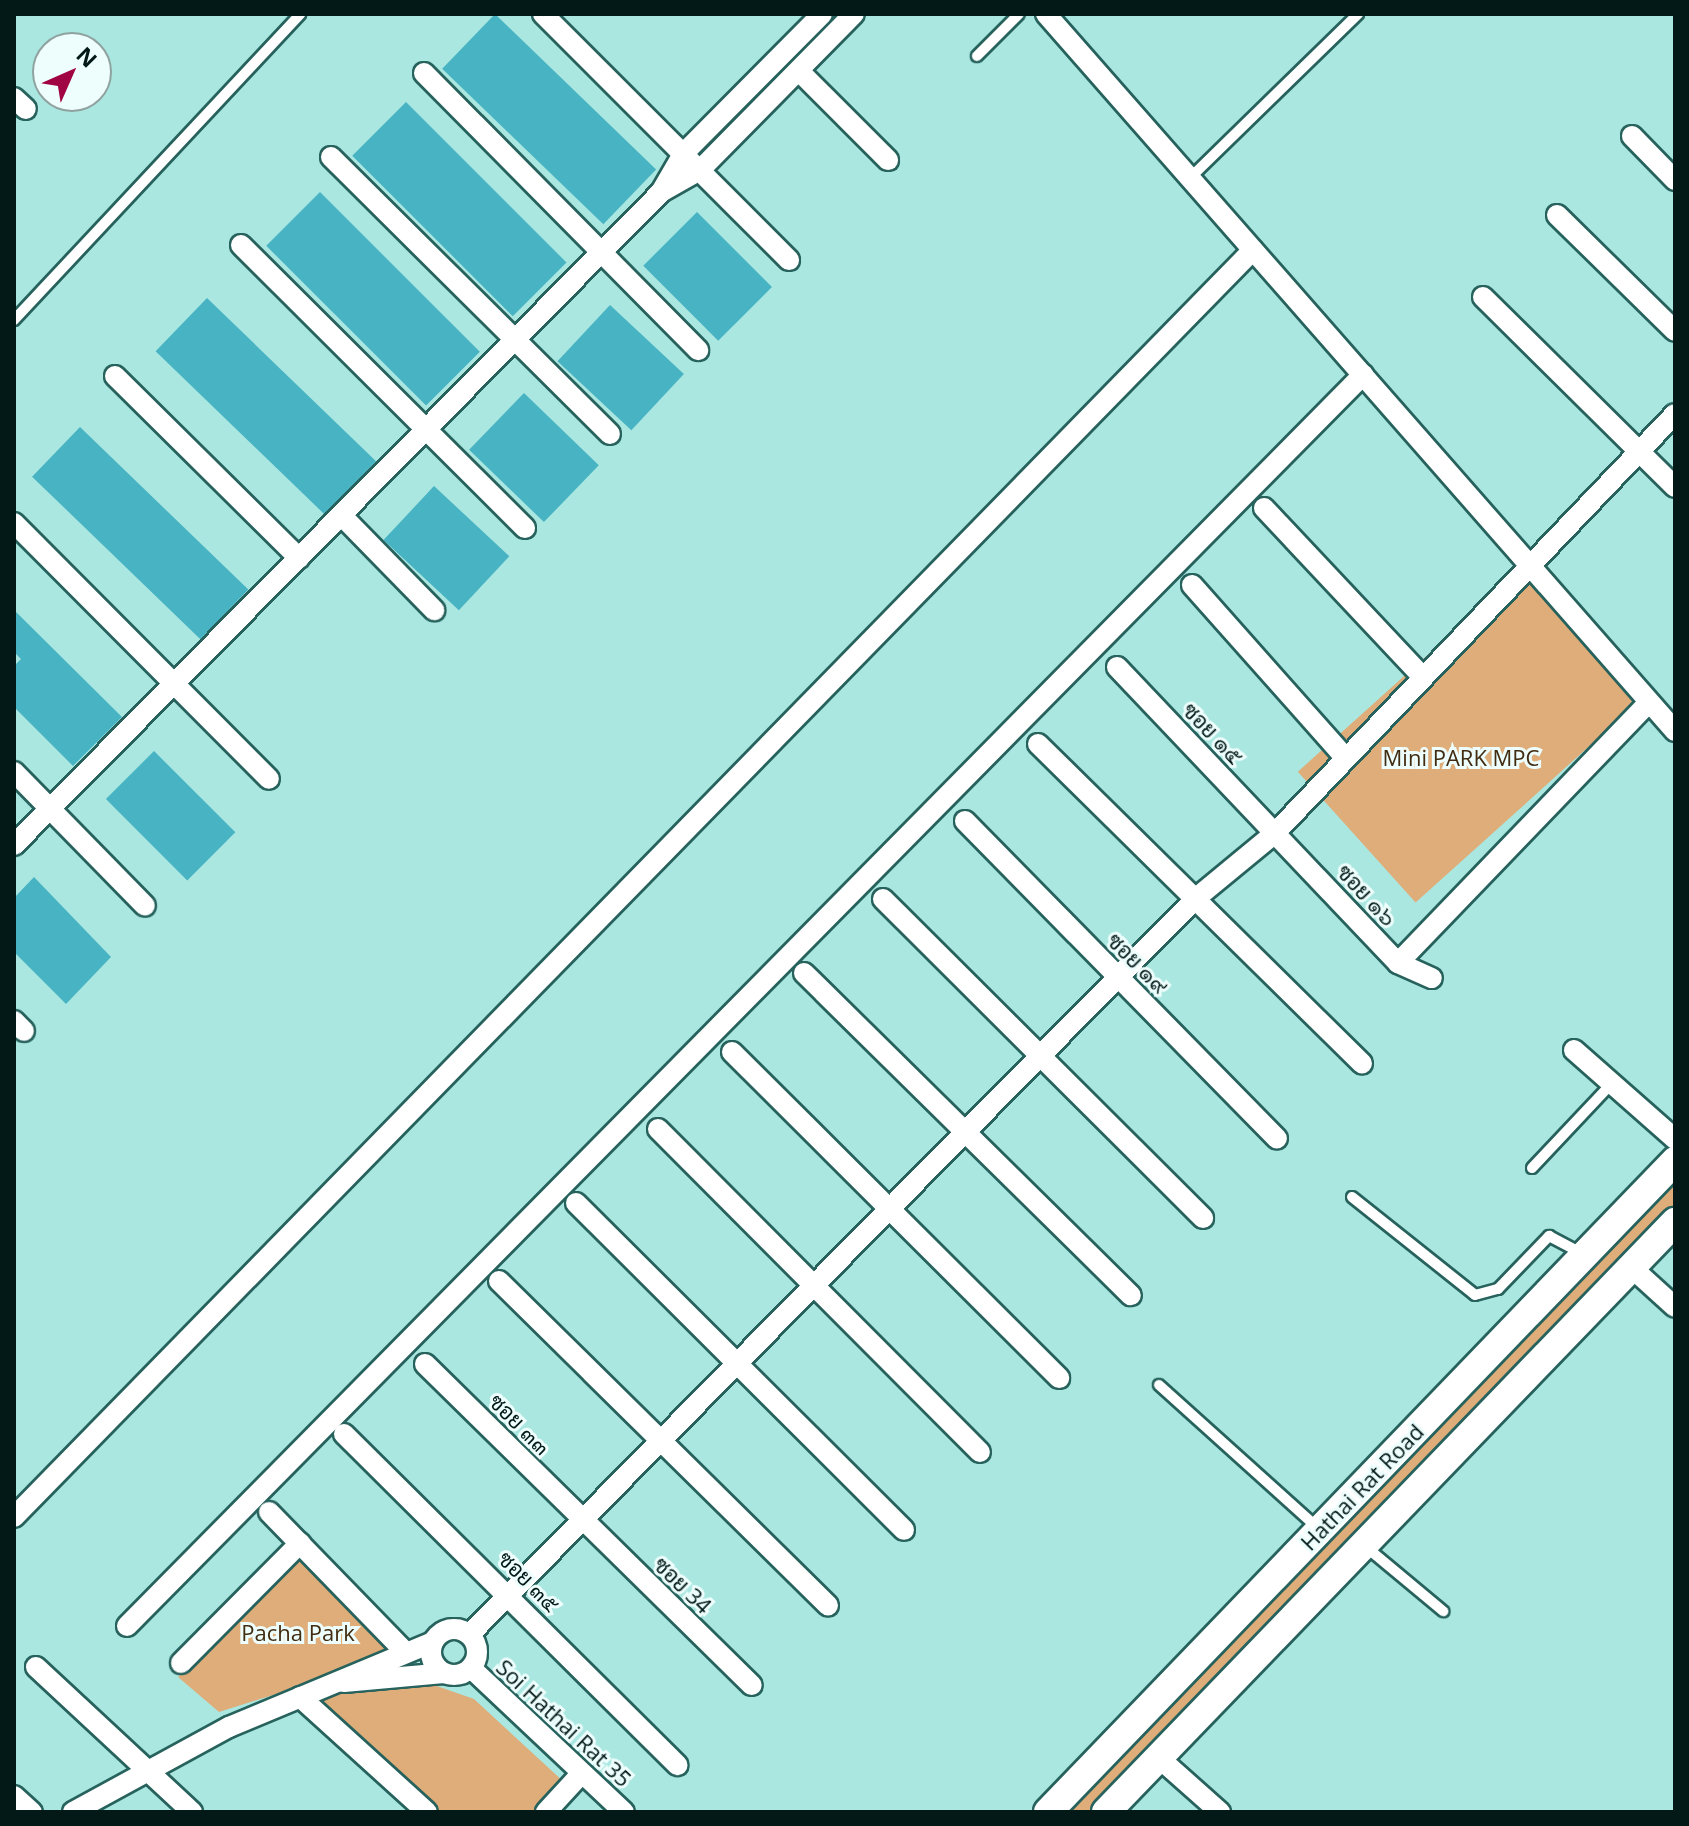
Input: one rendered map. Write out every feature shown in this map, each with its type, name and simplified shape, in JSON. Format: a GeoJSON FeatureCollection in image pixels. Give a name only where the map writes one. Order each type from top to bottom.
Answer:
{"type":"FeatureCollection","features":[{"type":"Feature","properties":{"kind":"main road","name":"Hathai Rat Road"},"geometry":{"type":"LineString","coordinates":[[1048,1812],[1675,1161]]}},
{"type":"Feature","properties":{"kind":"main road","name":"Hathai Rat Road"},"geometry":{"type":"LineString","coordinates":[[1106,1812],[1675,1222]]}},
{"type":"Feature","properties":{"kind":"street"},"geometry":{"type":"LineString","coordinates":[[543,14],[789,260]]}},
{"type":"Feature","properties":{"kind":"street"},"geometry":{"type":"LineString","coordinates":[[14,845],[661,192],[683,154],[822,14]]}},
{"type":"Feature","properties":{"kind":"street"},"geometry":{"type":"LineString","coordinates":[[661,192],[700,170],[854,14]]}},
{"type":"Feature","properties":{"kind":"street"},"geometry":{"type":"LineString","coordinates":[[1046,14],[1647,704],[1675,731]]}},
{"type":"Feature","properties":{"kind":"street"},"geometry":{"type":"LineString","coordinates":[[799,71],[888,160]]}},
{"type":"Feature","properties":{"kind":"street"},"geometry":{"type":"LineString","coordinates":[[424,73],[698,350]]}},
{"type":"Feature","properties":{"kind":"street"},"geometry":{"type":"LineString","coordinates":[[1632,136],[1675,180]]}},
{"type":"Feature","properties":{"kind":"street"},"geometry":{"type":"LineString","coordinates":[[331,157],[610,434]]}},
{"type":"Feature","properties":{"kind":"street"},"geometry":{"type":"LineString","coordinates":[[1557,215],[1675,331]]}},
{"type":"Feature","properties":{"kind":"street"},"geometry":{"type":"LineString","coordinates":[[241,245],[525,528]]}},
{"type":"Feature","properties":{"kind":"street"},"geometry":{"type":"LineString","coordinates":[[14,1517],[1253,250]]}},
{"type":"Feature","properties":{"kind":"street"},"geometry":{"type":"LineString","coordinates":[[1483,297],[1675,487]]}},
{"type":"Feature","properties":{"kind":"street"},"geometry":{"type":"LineString","coordinates":[[127,1626],[1363,375]]}},
{"type":"Feature","properties":{"kind":"street"},"geometry":{"type":"LineString","coordinates":[[115,376],[299,558]]}},
{"type":"Feature","properties":{"kind":"street"},"geometry":{"type":"LineString","coordinates":[[470,1634],[1195,899],[1275,833],[1526,564],[1675,414]]}},
{"type":"Feature","properties":{"kind":"street"},"geometry":{"type":"LineString","coordinates":[[1264,508],[1421,675]]}},
{"type":"Feature","properties":{"kind":"street"},"geometry":{"type":"LineString","coordinates":[[342,516],[434,610]]}},
{"type":"Feature","properties":{"kind":"street"},"geometry":{"type":"LineString","coordinates":[[14,523],[269,779]]}},
{"type":"Feature","properties":{"kind":"street"},"geometry":{"type":"LineString","coordinates":[[1192,585],[1344,756]]}},
{"type":"Feature","properties":{"kind":"street","name":"ซอย ๑๕"},"geometry":{"type":"LineString","coordinates":[[1117,667],[1275,833]]}},
{"type":"Feature","properties":{"kind":"street"},"geometry":{"type":"LineString","coordinates":[[1398,963],[1647,704]]}},
{"type":"Feature","properties":{"kind":"street"},"geometry":{"type":"LineString","coordinates":[[1038,744],[1362,1063]]}},
{"type":"Feature","properties":{"kind":"street"},"geometry":{"type":"LineString","coordinates":[[14,772],[145,906]]}},
{"type":"Feature","properties":{"kind":"street","name":"ซอย ๑๙"},"geometry":{"type":"LineString","coordinates":[[965,821],[1277,1138]]}},
{"type":"Feature","properties":{"kind":"street","name":"ซอย ๑๖"},"geometry":{"type":"LineString","coordinates":[[1275,833],[1398,963],[1432,978]]}},
{"type":"Feature","properties":{"kind":"street"},"geometry":{"type":"LineString","coordinates":[[883,899],[1203,1218]]}},
{"type":"Feature","properties":{"kind":"street"},"geometry":{"type":"LineString","coordinates":[[804,973],[1131,1295]]}},
{"type":"Feature","properties":{"kind":"street"},"geometry":{"type":"LineString","coordinates":[[1574,1050],[1675,1139]]}},
{"type":"Feature","properties":{"kind":"street"},"geometry":{"type":"LineString","coordinates":[[732,1052],[1059,1378]]}},
{"type":"Feature","properties":{"kind":"street"},"geometry":{"type":"LineString","coordinates":[[658,1129],[980,1452]]}},
{"type":"Feature","properties":{"kind":"street"},"geometry":{"type":"LineString","coordinates":[[576,1203],[904,1530]]}},
{"type":"Feature","properties":{"kind":"street"},"geometry":{"type":"LineString","coordinates":[[1631,1267],[1675,1307]]}},
{"type":"Feature","properties":{"kind":"street"},"geometry":{"type":"LineString","coordinates":[[499,1281],[828,1606]]}},
{"type":"Feature","properties":{"kind":"street","name":"ซอย ๓๓"},"geometry":{"type":"LineString","coordinates":[[425,1364],[582,1519]]}},
{"type":"Feature","properties":{"kind":"street","name":"ซอย ๓๕"},"geometry":{"type":"LineString","coordinates":[[344,1434],[677,1765]]}},
{"type":"Feature","properties":{"kind":"street"},"geometry":{"type":"LineString","coordinates":[[269,1512],[403,1650]]}},
{"type":"Feature","properties":{"kind":"street","name":"ซอย 34"},"geometry":{"type":"LineString","coordinates":[[582,1519],[752,1685]]}},
{"type":"Feature","properties":{"kind":"street"},"geometry":{"type":"LineString","coordinates":[[181,1663],[300,1543]]}},
{"type":"Feature","properties":{"kind":"street"},"geometry":{"type":"LineString","coordinates":[[73,1812],[146,1770],[300,1697],[344,1682],[403,1650],[433,1642],[449,1629],[470,1634]]}},
{"type":"Feature","properties":{"kind":"street"},"geometry":{"type":"LineString","coordinates":[[344,1682],[471,1668],[478,1654],[470,1634]]}},
{"type":"Feature","properties":{"kind":"street"},"geometry":{"type":"LineString","coordinates":[[433,1642],[431,1656],[444,1673]]}},
{"type":"Feature","properties":{"kind":"street"},"geometry":{"type":"LineString","coordinates":[[36,1667],[192,1812]]}},
{"type":"Feature","properties":{"kind":"street","name":"Soi Hathai Rat 35"},"geometry":{"type":"LineString","coordinates":[[471,1668],[624,1812]]}},
{"type":"Feature","properties":{"kind":"street"},"geometry":{"type":"LineString","coordinates":[[300,1697],[427,1812]]}},
{"type":"Feature","properties":{"kind":"street"},"geometry":{"type":"LineString","coordinates":[[1158,1757],[1220,1812]]}},
{"type":"Feature","properties":{"kind":"street"},"geometry":{"type":"LineString","coordinates":[[546,1812],[581,1774]]}},
{"type":"Feature","properties":{"kind":"street"},"geometry":{"type":"LineString","coordinates":[[14,1796],[32,1812]]}},
{"type":"Feature","properties":{"kind":"lane"},"geometry":{"type":"LineString","coordinates":[[14,320],[300,14]]}},
{"type":"Feature","properties":{"kind":"lane"},"geometry":{"type":"LineString","coordinates":[[977,56],[1019,14]]}},
{"type":"Feature","properties":{"kind":"lane"},"geometry":{"type":"LineString","coordinates":[[1190,178],[1358,14]]}},
{"type":"Feature","properties":{"kind":"lane"},"geometry":{"type":"LineString","coordinates":[[1532,1168],[1612,1083]]}},
{"type":"Feature","properties":{"kind":"lane"},"geometry":{"type":"LineString","coordinates":[[1352,1197],[1475,1295],[1498,1289],[1549,1236],[1585,1255]]}},
{"type":"Feature","properties":{"kind":"lane"},"geometry":{"type":"LineString","coordinates":[[1159,1385],[1320,1530]]}},
{"type":"Feature","properties":{"kind":"lane"},"geometry":{"type":"LineString","coordinates":[[1363,1545],[1443,1611]]}},
{"type":"Feature","properties":{"kind":"green space","name":"Mini PARK MPC"},"geometry":{"type":"Polygon","coordinates":[[[1523,569],[1641,700],[1416,903],[1298,772],[1523,569]]]}},
{"type":"Feature","properties":{"kind":"green space"},"geometry":{"type":"Polygon","coordinates":[[[1675,1174],[1675,1208],[1484,1407],[1092,1812],[1061,1812],[1675,1174]]]}},
{"type":"Feature","properties":{"kind":"green space","name":"Pacha Park"},"geometry":{"type":"Polygon","coordinates":[[[298,1556],[380,1641],[431,1684],[474,1699],[565,1783],[535,1812],[440,1812],[295,1688],[219,1712],[178,1677],[298,1556]]]}},
{"type":"Feature","properties":{"kind":"building"},"geometry":{"type":"Polygon","coordinates":[[[495,14],[656,170],[603,224],[442,69],[495,14]]]}},
{"type":"Feature","properties":{"kind":"building"},"geometry":{"type":"Polygon","coordinates":[[[406,102],[567,263],[513,316],[352,156],[406,102]]]}},
{"type":"Feature","properties":{"kind":"building"},"geometry":{"type":"Polygon","coordinates":[[[320,192],[480,352],[426,406],[266,246],[320,192]]]}},
{"type":"Feature","properties":{"kind":"building"},"geometry":{"type":"Polygon","coordinates":[[[697,212],[772,287],[718,341],[643,266],[697,212]]]}},
{"type":"Feature","properties":{"kind":"building"},"geometry":{"type":"Polygon","coordinates":[[[207,298],[376,461],[325,514],[156,351],[207,298]]]}},
{"type":"Feature","properties":{"kind":"building"},"geometry":{"type":"Polygon","coordinates":[[[610,305],[684,374],[631,430],[557,361],[610,305]]]}},
{"type":"Feature","properties":{"kind":"building"},"geometry":{"type":"Polygon","coordinates":[[[524,393],[599,465],[544,522],[469,450],[524,393]]]}},
{"type":"Feature","properties":{"kind":"building"},"geometry":{"type":"Polygon","coordinates":[[[80,427],[248,590],[200,639],[32,477],[80,427]]]}},
{"type":"Feature","properties":{"kind":"building"},"geometry":{"type":"Polygon","coordinates":[[[434,486],[509,556],[459,610],[384,540],[434,486]]]}},
{"type":"Feature","properties":{"kind":"building"},"geometry":{"type":"Polygon","coordinates":[[[14,610],[122,717],[73,766],[14,707],[14,666],[21,659],[14,652],[14,610]]]}},
{"type":"Feature","properties":{"kind":"building"},"geometry":{"type":"Polygon","coordinates":[[[154,751],[235,832],[187,880],[106,799],[154,751]]]}},
{"type":"Feature","properties":{"kind":"building"},"geometry":{"type":"Polygon","coordinates":[[[34,877],[111,957],[66,1004],[14,952],[14,898],[34,877]]]}}]}
